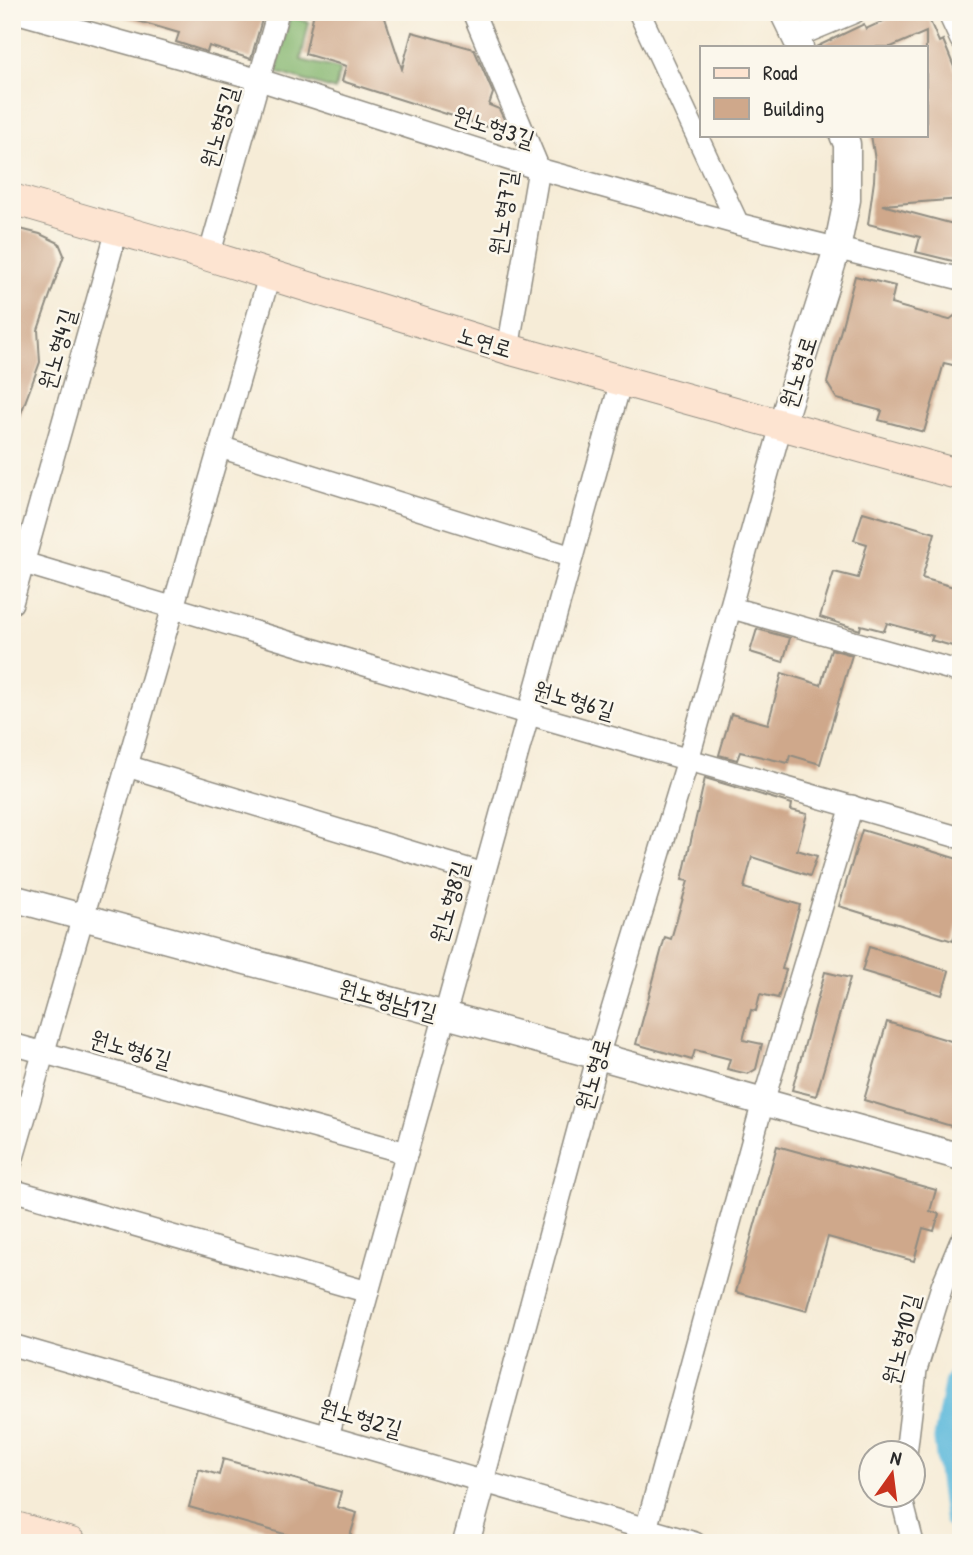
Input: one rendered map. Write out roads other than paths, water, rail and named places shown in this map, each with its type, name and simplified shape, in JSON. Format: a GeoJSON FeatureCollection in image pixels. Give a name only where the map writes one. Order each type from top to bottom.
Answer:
{"type":"FeatureCollection","features":[{"type":"Feature","properties":{"kind":"main road","name":"노연로"},"geometry":{"type":"LineString","coordinates":[[12,200],[209,256],[269,277],[509,349],[961,475]]}},
{"type":"Feature","properties":{"kind":"main road"},"geometry":{"type":"LineString","coordinates":[[12,1526],[71,1543]]}},
{"type":"Feature","properties":{"kind":"street","name":"원노형3길"},"geometry":{"type":"LineString","coordinates":[[15,12],[260,80],[539,169],[738,224],[961,279]]}},
{"type":"Feature","properties":{"kind":"street","name":"원노형5길"},"geometry":{"type":"LineString","coordinates":[[209,256],[278,12]]}},
{"type":"Feature","properties":{"kind":"street","name":"원노형7길"},"geometry":{"type":"LineString","coordinates":[[472,12],[539,169],[509,349]]}},
{"type":"Feature","properties":{"kind":"street"},"geometry":{"type":"LineString","coordinates":[[639,12],[738,224]]}},
{"type":"Feature","properties":{"kind":"street"},"geometry":{"type":"LineString","coordinates":[[783,12],[797,42],[855,12]]}},
{"type":"Feature","properties":{"kind":"street"},"geometry":{"type":"LineString","coordinates":[[948,12],[961,40]]}},
{"type":"Feature","properties":{"kind":"street","name":"원노형로"},"geometry":{"type":"LineString","coordinates":[[466,1543],[598,1056],[688,760],[781,426],[837,249],[847,200],[846,144],[843,136]]}},
{"type":"Feature","properties":{"kind":"street","name":"원노형4길"},"geometry":{"type":"LineString","coordinates":[[12,603],[117,230]]}},
{"type":"Feature","properties":{"kind":"street"},"geometry":{"type":"LineString","coordinates":[[12,1161],[269,277]]}},
{"type":"Feature","properties":{"kind":"street","name":"원노형8길"},"geometry":{"type":"LineString","coordinates":[[328,1436],[621,381]]}},
{"type":"Feature","properties":{"kind":"street"},"geometry":{"type":"LineString","coordinates":[[220,447],[572,557]]}},
{"type":"Feature","properties":{"kind":"street","name":"원노형6길"},"geometry":{"type":"LineString","coordinates":[[24,563],[529,714],[961,838]]}},
{"type":"Feature","properties":{"kind":"street"},"geometry":{"type":"LineString","coordinates":[[732,608],[961,672]]}},
{"type":"Feature","properties":{"kind":"street"},"geometry":{"type":"LineString","coordinates":[[127,766],[484,874]]}},
{"type":"Feature","properties":{"kind":"street"},"geometry":{"type":"LineString","coordinates":[[646,1529],[763,1102],[852,806]]}},
{"type":"Feature","properties":{"kind":"street","name":"원노형남1길"},"geometry":{"type":"LineString","coordinates":[[12,898],[961,1157]]}},
{"type":"Feature","properties":{"kind":"street"},"geometry":{"type":"LineString","coordinates":[[12,1044],[44,1052]]}},
{"type":"Feature","properties":{"kind":"street","name":"원노형6길"},"geometry":{"type":"LineString","coordinates":[[44,1052],[407,1153]]}},
{"type":"Feature","properties":{"kind":"street"},"geometry":{"type":"LineString","coordinates":[[12,1190],[368,1292]]}},
{"type":"Feature","properties":{"kind":"street","name":"원노형10길"},"geometry":{"type":"LineString","coordinates":[[908,1440],[916,1370],[942,1286],[961,1241]]}},
{"type":"Feature","properties":{"kind":"street","name":"원노형2길"},"geometry":{"type":"LineString","coordinates":[[12,1345],[695,1543]]}},
{"type":"Feature","properties":{"kind":"street"},"geometry":{"type":"LineString","coordinates":[[905,1510],[913,1543]]}},
{"type":"Feature","properties":{"kind":"waterway"},"geometry":{"type":"LineString","coordinates":[[961,1386],[951,1439],[961,1516]]}}]}
